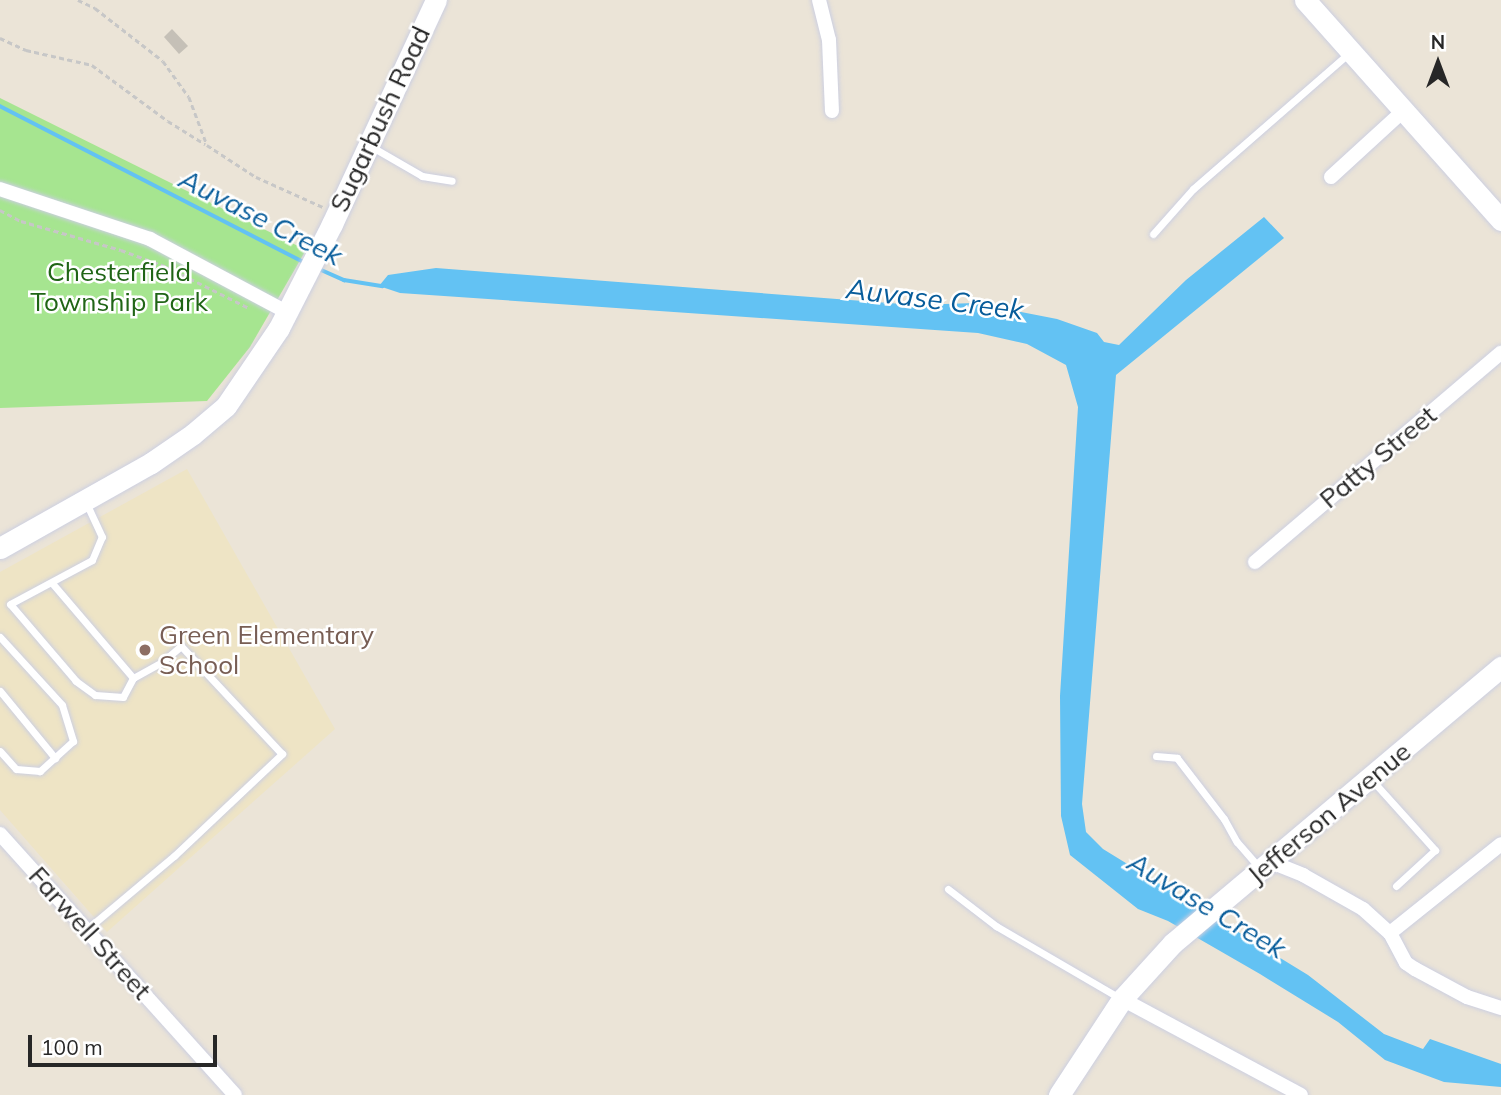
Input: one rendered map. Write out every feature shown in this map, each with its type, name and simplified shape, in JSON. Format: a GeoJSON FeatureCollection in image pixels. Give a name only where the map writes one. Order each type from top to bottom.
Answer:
{"type":"FeatureCollection","features":[{"type":"Feature","properties":{"kind":"street","name":"Sugarbush Road"},"geometry":{"type":"LineString","coordinates":[[0,548],[85,502],[183,442],[226,406],[250,374],[291,303],[337,213],[436,0]]}},
{"type":"Feature","properties":{"kind":"street"},"geometry":{"type":"LineString","coordinates":[[819,0],[829,40],[832,111]]}},
{"type":"Feature","properties":{"kind":"street"},"geometry":{"type":"LineString","coordinates":[[1305,0],[1501,220]]}},
{"type":"Feature","properties":{"kind":"street"},"geometry":{"type":"LineString","coordinates":[[1331,177],[1403,111]]}},
{"type":"Feature","properties":{"kind":"street"},"geometry":{"type":"LineString","coordinates":[[0,189],[150,239],[291,303]]}},
{"type":"Feature","properties":{"kind":"street","name":"Patty Street"},"geometry":{"type":"LineString","coordinates":[[1255,562],[1501,352]]}},
{"type":"Feature","properties":{"kind":"street","name":"Jefferson Avenue"},"geometry":{"type":"LineString","coordinates":[[1059,1095],[1122,999],[1173,943],[1501,667]]}},
{"type":"Feature","properties":{"kind":"street","name":"Farwell Street"},"geometry":{"type":"LineString","coordinates":[[0,834],[236,1095]]}},
{"type":"Feature","properties":{"kind":"street"},"geometry":{"type":"LineString","coordinates":[[1390,933],[1501,844]]}},
{"type":"Feature","properties":{"kind":"street"},"geometry":{"type":"LineString","coordinates":[[1266,866],[1303,875],[1363,909],[1390,933],[1406,963],[1467,996],[1501,1008]]}},
{"type":"Feature","properties":{"kind":"street"},"geometry":{"type":"LineString","coordinates":[[1122,999],[1301,1095]]}},
{"type":"Feature","properties":{"kind":"lane"},"geometry":{"type":"LineString","coordinates":[[1153,234],[1193,190],[1351,51]]}},
{"type":"Feature","properties":{"kind":"lane"},"geometry":{"type":"LineString","coordinates":[[369,145],[422,176],[452,181]]}},
{"type":"Feature","properties":{"kind":"lane"},"geometry":{"type":"LineString","coordinates":[[85,502],[102,537],[92,560],[10,604],[76,681],[95,695],[122,697],[133,678],[162,662],[181,646],[282,754],[174,856],[86,930]]}},
{"type":"Feature","properties":{"kind":"lane"},"geometry":{"type":"LineString","coordinates":[[52,583],[133,678]]}},
{"type":"Feature","properties":{"kind":"lane"},"geometry":{"type":"LineString","coordinates":[[0,637],[62,705],[73,741],[40,771],[16,769],[0,751]]}},
{"type":"Feature","properties":{"kind":"lane"},"geometry":{"type":"LineString","coordinates":[[0,691],[55,758]]}},
{"type":"Feature","properties":{"kind":"lane"},"geometry":{"type":"LineString","coordinates":[[1156,756],[1177,758],[1224,819],[1237,842],[1266,866]]}},
{"type":"Feature","properties":{"kind":"lane"},"geometry":{"type":"LineString","coordinates":[[1371,779],[1435,850],[1396,886]]}},
{"type":"Feature","properties":{"kind":"lane"},"geometry":{"type":"LineString","coordinates":[[948,889],[996,926],[1122,999]]}},
{"type":"Feature","properties":{"kind":"path"},"geometry":{"type":"LineString","coordinates":[[78,0],[95,8],[163,61],[189,97],[206,145]]}},
{"type":"Feature","properties":{"kind":"path"},"geometry":{"type":"LineString","coordinates":[[0,38],[13,47],[92,65],[168,121],[256,177],[337,213]]}},
{"type":"Feature","properties":{"kind":"path"},"geometry":{"type":"LineString","coordinates":[[0,210],[21,221],[121,250],[167,267],[249,309]]}},
{"type":"Feature","properties":{"kind":"shaded area","name":"Green Elementary School"},"geometry":{"type":"Polygon","coordinates":[[[187,469],[335,729],[107,932],[0,810],[0,572],[187,469]]]}},
{"type":"Feature","properties":{"kind":"green space","name":"Chesterfield Township Park"},"geometry":{"type":"Polygon","coordinates":[[[0,98],[306,250],[250,347],[207,401],[0,408],[0,98]]]}},
{"type":"Feature","properties":{"kind":"water"},"geometry":{"type":"Polygon","coordinates":[[[1264,217],[1284,238],[1116,375],[1082,804],[1086,832],[1103,849],[1308,975],[1384,1034],[1423,1049],[1430,1039],[1501,1064],[1501,1087],[1444,1082],[1385,1060],[1338,1022],[1260,974],[1168,921],[1138,909],[1070,855],[1061,816],[1060,696],[1078,407],[1066,365],[1027,344],[978,333],[400,293],[379,286],[388,275],[436,268],[915,305],[975,303],[1057,319],[1097,333],[1104,342],[1119,345],[1186,280],[1264,217]]]}},
{"type":"Feature","properties":{"kind":"building"},"geometry":{"type":"Polygon","coordinates":[[[172,29],[188,46],[179,54],[164,37],[172,29]]]}},
{"type":"Feature","properties":{"kind":"waterway","name":"Auvase Creek"},"geometry":{"type":"LineString","coordinates":[[0,106],[303,262]]}},
{"type":"Feature","properties":{"kind":"waterway","name":"Auvase Creek"},"geometry":{"type":"LineString","coordinates":[[317,268],[344,280],[383,286]]}},
{"type":"Feature","properties":{"kind":"place","name":"Green Elementary School"},"geometry":{"type":"Point","coordinates":[145,650]}}]}
